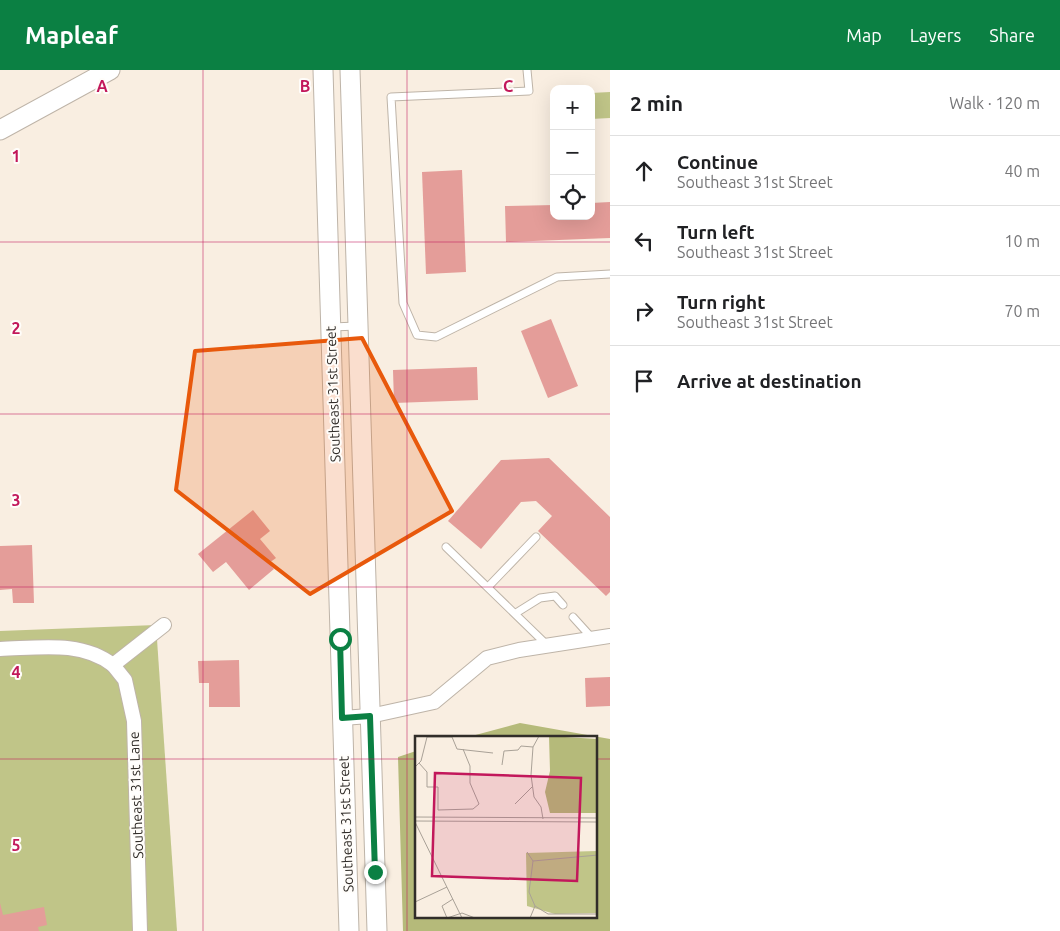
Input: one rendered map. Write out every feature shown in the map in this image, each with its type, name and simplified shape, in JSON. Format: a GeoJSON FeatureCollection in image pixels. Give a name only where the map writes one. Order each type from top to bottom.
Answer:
{"type":"FeatureCollection","features":[{"type":"Feature","properties":{"kind":"main road"},"geometry":{"type":"LineString","coordinates":[[0,130],[110,70]]}},
{"type":"Feature","properties":{"kind":"main road","name":"Southeast 31st Street"},"geometry":{"type":"LineString","coordinates":[[324,70],[349,931]]}},
{"type":"Feature","properties":{"kind":"main road","name":"Southeast 31st Street"},"geometry":{"type":"LineString","coordinates":[[350,70],[377,931]]}},
{"type":"Feature","properties":{"kind":"street"},"geometry":{"type":"LineString","coordinates":[[0,648],[72,648],[89,651],[113,665],[164,625]]}},
{"type":"Feature","properties":{"kind":"street"},"geometry":{"type":"LineString","coordinates":[[342,718],[370,716],[434,702],[487,658],[519,650],[610,636]]}},
{"type":"Feature","properties":{"kind":"street","name":"Southeast 31st Lane"},"geometry":{"type":"LineString","coordinates":[[113,665],[126,680],[134,721],[140,931]]}},
{"type":"Feature","properties":{"kind":"lane"},"geometry":{"type":"LineString","coordinates":[[528,70],[529,91],[391,97],[403,303],[418,335],[436,337],[557,277],[610,274]]}},
{"type":"Feature","properties":{"kind":"lane"},"geometry":{"type":"LineString","coordinates":[[331,326],[358,326]]}},
{"type":"Feature","properties":{"kind":"lane"},"geometry":{"type":"LineString","coordinates":[[488,587],[536,537]]}},
{"type":"Feature","properties":{"kind":"lane"},"geometry":{"type":"LineString","coordinates":[[446,547],[548,645]]}},
{"type":"Feature","properties":{"kind":"lane"},"geometry":{"type":"LineString","coordinates":[[516,613],[540,598],[555,596],[563,605]]}},
{"type":"Feature","properties":{"kind":"lane"},"geometry":{"type":"LineString","coordinates":[[574,617],[592,639]]}},
{"type":"Feature","properties":{"kind":"highlighted area"},"geometry":{"type":"Polygon","coordinates":[[[362,338],[452,511],[310,594],[176,490],[195,351],[362,338]]]}},
{"type":"Feature","properties":{"kind":"green space"},"geometry":{"type":"Polygon","coordinates":[[[610,92],[610,118],[595,119],[595,93],[610,92]]]}},
{"type":"Feature","properties":{"kind":"green space"},"geometry":{"type":"Polygon","coordinates":[[[156,625],[177,931],[0,931],[0,631],[156,625]]]}},
{"type":"Feature","properties":{"kind":"green space"},"geometry":{"type":"Polygon","coordinates":[[[520,723],[593,736],[472,736],[520,723]]]}},
{"type":"Feature","properties":{"kind":"green space"},"geometry":{"type":"Polygon","coordinates":[[[598,737],[610,739],[610,931],[403,931],[398,757],[415,751],[415,918],[598,918],[598,737]]]}},
{"type":"Feature","properties":{"kind":"building"},"geometry":{"type":"Polygon","coordinates":[[[462,170],[466,272],[426,274],[422,172],[462,170]]]}},
{"type":"Feature","properties":{"kind":"building"},"geometry":{"type":"Polygon","coordinates":[[[610,202],[610,238],[506,242],[505,206],[550,205],[550,220],[595,220],[595,203],[610,202]]]}},
{"type":"Feature","properties":{"kind":"building"},"geometry":{"type":"Polygon","coordinates":[[[551,319],[578,386],[548,398],[521,331],[551,319]]]}},
{"type":"Feature","properties":{"kind":"building"},"geometry":{"type":"Polygon","coordinates":[[[477,367],[478,400],[394,403],[393,370],[477,367]]]}},
{"type":"Feature","properties":{"kind":"building"},"geometry":{"type":"Polygon","coordinates":[[[549,458],[610,517],[610,592],[606,596],[538,531],[552,516],[536,501],[521,502],[481,549],[448,521],[501,460],[549,458]]]}},
{"type":"Feature","properties":{"kind":"building"},"geometry":{"type":"Polygon","coordinates":[[[253,510],[270,531],[260,539],[276,558],[269,563],[274,569],[249,590],[226,562],[213,572],[198,554],[253,510]]]}},
{"type":"Feature","properties":{"kind":"building"},"geometry":{"type":"Polygon","coordinates":[[[32,545],[34,603],[13,603],[12,589],[0,590],[0,546],[32,545]]]}},
{"type":"Feature","properties":{"kind":"building"},"geometry":{"type":"Polygon","coordinates":[[[239,660],[240,707],[209,707],[209,683],[199,683],[198,661],[239,660]]]}},
{"type":"Feature","properties":{"kind":"building"},"geometry":{"type":"Polygon","coordinates":[[[610,677],[610,706],[586,707],[585,678],[610,677]]]}},
{"type":"Feature","properties":{"kind":"building"},"geometry":{"type":"Polygon","coordinates":[[[0,903],[3,915],[44,907],[47,925],[38,927],[39,931],[0,931],[0,903]]]}},
{"type":"Feature","properties":{"kind":"route"},"geometry":{"type":"LineString","coordinates":[[340,639],[342,718],[370,716],[375,872]]}}]}
